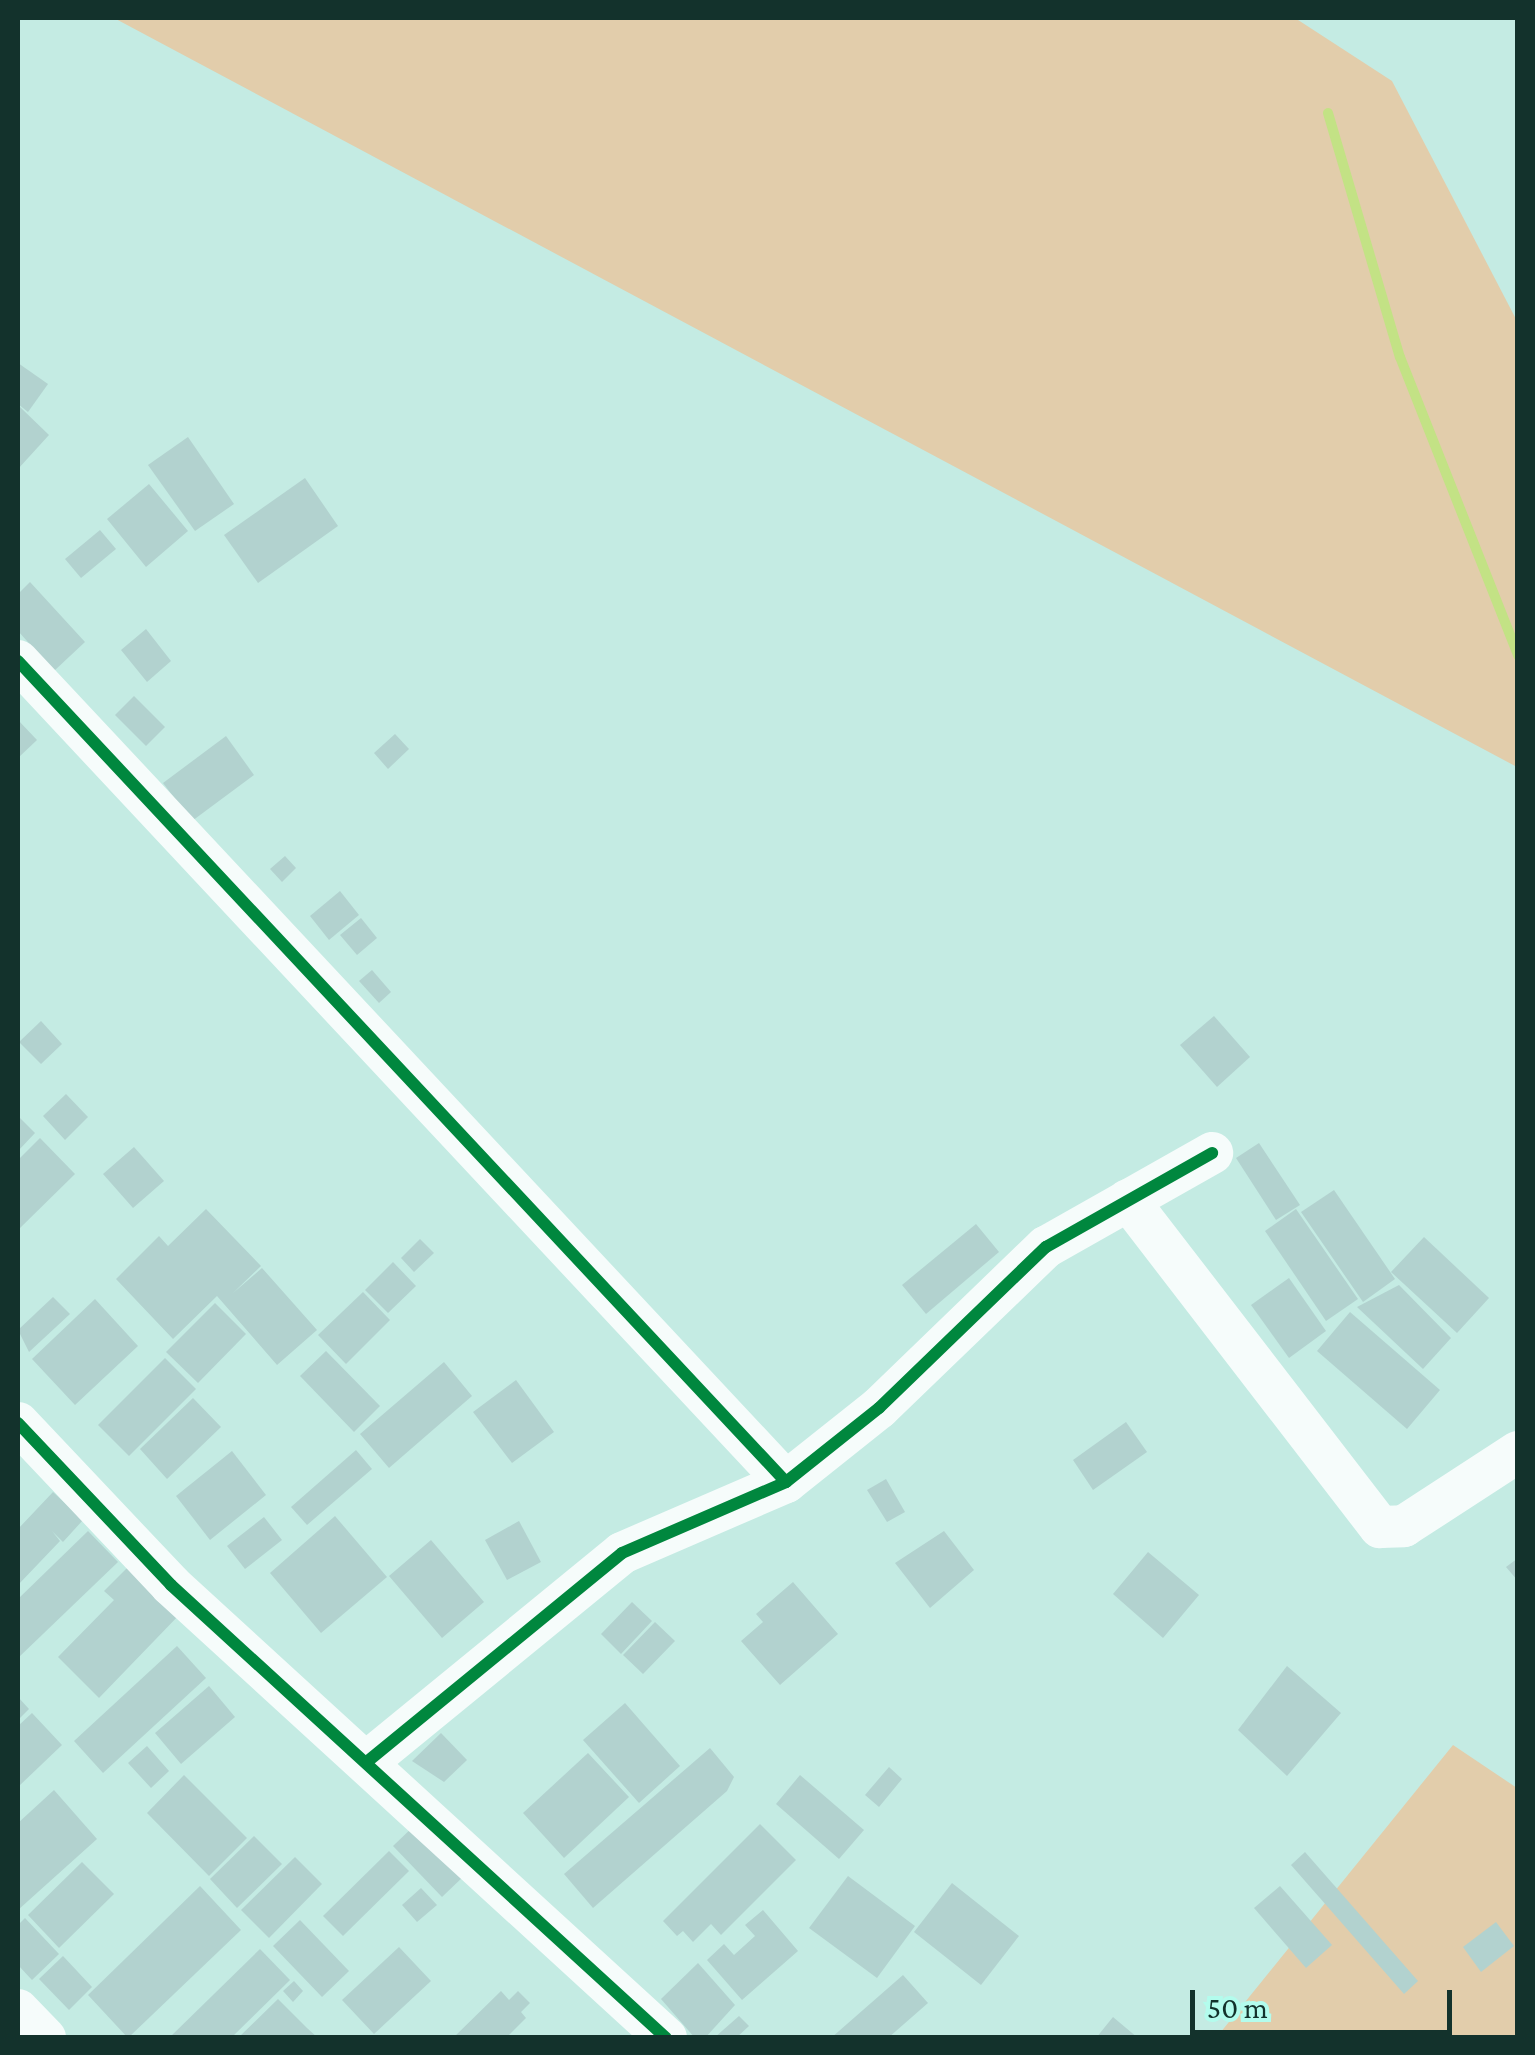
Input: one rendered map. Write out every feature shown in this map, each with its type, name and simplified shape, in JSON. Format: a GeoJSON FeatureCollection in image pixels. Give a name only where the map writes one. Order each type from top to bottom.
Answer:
{"type":"FeatureCollection","features":[{"type":"Feature","properties":{"kind":"street"},"geometry":{"type":"LineString","coordinates":[[18,661],[786,1482]]}},
{"type":"Feature","properties":{"kind":"street"},"geometry":{"type":"LineString","coordinates":[[368,1762],[622,1552],[786,1482],[879,1408],[1046,1247],[1212,1153]]}},
{"type":"Feature","properties":{"kind":"street"},"geometry":{"type":"LineString","coordinates":[[1128,1200],[1380,1528],[1404,1526],[1518,1452]]}},
{"type":"Feature","properties":{"kind":"street"},"geometry":{"type":"LineString","coordinates":[[18,1423],[171,1584],[666,2038]]}},
{"type":"Feature","properties":{"kind":"street"},"geometry":{"type":"LineString","coordinates":[[18,2010],[45,2038]]}},
{"type":"Feature","properties":{"kind":"shaded area"},"geometry":{"type":"Polygon","coordinates":[[[114,18],[1295,18],[1392,81],[1517,321],[1517,767],[114,18]]]}},
{"type":"Feature","properties":{"kind":"shaded area"},"geometry":{"type":"Polygon","coordinates":[[[1453,1745],[1517,1788],[1517,2037],[1216,2038],[1453,1745]]]}},
{"type":"Feature","properties":{"kind":"building"},"geometry":{"type":"Polygon","coordinates":[[[18,363],[48,384],[28,412],[18,404],[18,363]]]}},
{"type":"Feature","properties":{"kind":"building"},"geometry":{"type":"Polygon","coordinates":[[[20,407],[49,435],[18,469],[18,410],[20,407]]]}},
{"type":"Feature","properties":{"kind":"building"},"geometry":{"type":"Polygon","coordinates":[[[188,437],[234,504],[195,531],[148,465],[188,437]]]}},
{"type":"Feature","properties":{"kind":"building"},"geometry":{"type":"Polygon","coordinates":[[[305,478],[338,526],[258,583],[224,535],[305,478]]]}},
{"type":"Feature","properties":{"kind":"building"},"geometry":{"type":"Polygon","coordinates":[[[149,484],[188,531],[146,567],[107,519],[149,484]]]}},
{"type":"Feature","properties":{"kind":"building"},"geometry":{"type":"Polygon","coordinates":[[[100,530],[116,549],[81,578],[65,559],[100,530]]]}},
{"type":"Feature","properties":{"kind":"building"},"geometry":{"type":"Polygon","coordinates":[[[30,582],[85,642],[54,671],[18,631],[18,594],[30,582]]]}},
{"type":"Feature","properties":{"kind":"building"},"geometry":{"type":"Polygon","coordinates":[[[146,629],[171,661],[147,682],[121,650],[146,629]]]}},
{"type":"Feature","properties":{"kind":"building"},"geometry":{"type":"Polygon","coordinates":[[[134,696],[165,727],[146,746],[115,715],[134,696]]]}},
{"type":"Feature","properties":{"kind":"building"},"geometry":{"type":"Polygon","coordinates":[[[18,720],[37,740],[18,758],[18,720]]]}},
{"type":"Feature","properties":{"kind":"building"},"geometry":{"type":"Polygon","coordinates":[[[395,734],[409,749],[388,769],[374,753],[395,734]]]}},
{"type":"Feature","properties":{"kind":"building"},"geometry":{"type":"Polygon","coordinates":[[[226,736],[254,775],[192,821],[163,783],[226,736]]]}},
{"type":"Feature","properties":{"kind":"building"},"geometry":{"type":"Polygon","coordinates":[[[285,856],[296,868],[282,882],[270,869],[285,856]]]}},
{"type":"Feature","properties":{"kind":"building"},"geometry":{"type":"Polygon","coordinates":[[[340,891],[359,915],[329,940],[310,916],[340,891]]]}},
{"type":"Feature","properties":{"kind":"building"},"geometry":{"type":"Polygon","coordinates":[[[361,918],[377,938],[357,955],[340,935],[361,918]]]}},
{"type":"Feature","properties":{"kind":"building"},"geometry":{"type":"Polygon","coordinates":[[[372,970],[391,992],[379,1003],[359,981],[372,970]]]}},
{"type":"Feature","properties":{"kind":"building"},"geometry":{"type":"Polygon","coordinates":[[[1214,1016],[1250,1057],[1217,1087],[1180,1045],[1214,1016]]]}},
{"type":"Feature","properties":{"kind":"building"},"geometry":{"type":"Polygon","coordinates":[[[41,1021],[62,1044],[41,1064],[19,1042],[41,1021]]]}},
{"type":"Feature","properties":{"kind":"building"},"geometry":{"type":"Polygon","coordinates":[[[66,1094],[88,1117],[65,1140],[43,1116],[66,1094]]]}},
{"type":"Feature","properties":{"kind":"building"},"geometry":{"type":"Polygon","coordinates":[[[18,1116],[35,1133],[18,1151],[18,1116]]]}},
{"type":"Feature","properties":{"kind":"building"},"geometry":{"type":"Polygon","coordinates":[[[40,1138],[75,1174],[18,1230],[18,1160],[40,1138]]]}},
{"type":"Feature","properties":{"kind":"building"},"geometry":{"type":"Polygon","coordinates":[[[1259,1143],[1300,1205],[1276,1220],[1236,1158],[1259,1143]]]}},
{"type":"Feature","properties":{"kind":"building"},"geometry":{"type":"Polygon","coordinates":[[[134,1147],[164,1181],[133,1208],[103,1174],[134,1147]]]}},
{"type":"Feature","properties":{"kind":"building"},"geometry":{"type":"Polygon","coordinates":[[[1334,1190],[1395,1279],[1363,1302],[1301,1212],[1334,1190]]]}},
{"type":"Feature","properties":{"kind":"building"},"geometry":{"type":"Polygon","coordinates":[[[206,1209],[261,1266],[233,1293],[262,1268],[317,1330],[277,1365],[217,1296],[173,1339],[116,1279],[159,1236],[168,1246],[206,1209]]]}},
{"type":"Feature","properties":{"kind":"building"},"geometry":{"type":"Polygon","coordinates":[[[1296,1209],[1358,1299],[1326,1321],[1265,1231],[1296,1209]]]}},
{"type":"Feature","properties":{"kind":"building"},"geometry":{"type":"Polygon","coordinates":[[[976,1224],[999,1252],[926,1314],[902,1285],[976,1224]]]}},
{"type":"Feature","properties":{"kind":"building"},"geometry":{"type":"Polygon","coordinates":[[[1424,1237],[1489,1298],[1457,1333],[1391,1272],[1424,1237]]]}},
{"type":"Feature","properties":{"kind":"building"},"geometry":{"type":"Polygon","coordinates":[[[420,1239],[434,1253],[414,1272],[401,1258],[420,1239]]]}},
{"type":"Feature","properties":{"kind":"building"},"geometry":{"type":"Polygon","coordinates":[[[393,1262],[416,1286],[388,1313],[365,1290],[393,1262]]]}},
{"type":"Feature","properties":{"kind":"building"},"geometry":{"type":"Polygon","coordinates":[[[1289,1278],[1326,1331],[1289,1358],[1251,1305],[1289,1278]]]}},
{"type":"Feature","properties":{"kind":"building"},"geometry":{"type":"Polygon","coordinates":[[[1399,1285],[1451,1338],[1423,1369],[1357,1307],[1399,1285]]]}},
{"type":"Feature","properties":{"kind":"building"},"geometry":{"type":"Polygon","coordinates":[[[363,1292],[390,1320],[346,1364],[318,1335],[363,1292]]]}},
{"type":"Feature","properties":{"kind":"building"},"geometry":{"type":"Polygon","coordinates":[[[53,1297],[70,1314],[29,1352],[18,1330],[53,1297]]]}},
{"type":"Feature","properties":{"kind":"building"},"geometry":{"type":"Polygon","coordinates":[[[95,1299],[138,1346],[75,1405],[32,1359],[95,1299]]]}},
{"type":"Feature","properties":{"kind":"building"},"geometry":{"type":"Polygon","coordinates":[[[215,1303],[246,1334],[198,1383],[166,1352],[215,1303]]]}},
{"type":"Feature","properties":{"kind":"building"},"geometry":{"type":"Polygon","coordinates":[[[1350,1312],[1440,1390],[1407,1429],[1317,1351],[1350,1312]]]}},
{"type":"Feature","properties":{"kind":"building"},"geometry":{"type":"Polygon","coordinates":[[[326,1351],[380,1406],[354,1432],[300,1376],[326,1351]]]}},
{"type":"Feature","properties":{"kind":"building"},"geometry":{"type":"Polygon","coordinates":[[[165,1358],[196,1389],[129,1456],[98,1425],[165,1358]]]}},
{"type":"Feature","properties":{"kind":"building"},"geometry":{"type":"Polygon","coordinates":[[[444,1362],[472,1396],[389,1468],[360,1434],[444,1362]]]}},
{"type":"Feature","properties":{"kind":"building"},"geometry":{"type":"Polygon","coordinates":[[[516,1380],[554,1432],[512,1463],[473,1412],[516,1380]]]}},
{"type":"Feature","properties":{"kind":"building"},"geometry":{"type":"Polygon","coordinates":[[[193,1398],[221,1427],[167,1479],[140,1449],[193,1398]]]}},
{"type":"Feature","properties":{"kind":"building"},"geometry":{"type":"Polygon","coordinates":[[[1126,1422],[1147,1452],[1093,1490],[1073,1460],[1126,1422]]]}},
{"type":"Feature","properties":{"kind":"building"},"geometry":{"type":"Polygon","coordinates":[[[356,1450],[372,1469],[307,1525],[291,1507],[356,1450]]]}},
{"type":"Feature","properties":{"kind":"building"},"geometry":{"type":"Polygon","coordinates":[[[232,1451],[266,1495],[210,1540],[176,1496],[232,1451]]]}},
{"type":"Feature","properties":{"kind":"building"},"geometry":{"type":"Polygon","coordinates":[[[886,1479],[905,1512],[887,1522],[867,1490],[886,1479]]]}},
{"type":"Feature","properties":{"kind":"building"},"geometry":{"type":"Polygon","coordinates":[[[53,1492],[83,1520],[63,1542],[52,1531],[60,1541],[18,1585],[18,1529],[53,1492]]]}},
{"type":"Feature","properties":{"kind":"building"},"geometry":{"type":"Polygon","coordinates":[[[335,1516],[387,1577],[321,1633],[270,1573],[335,1516]]]}},
{"type":"Feature","properties":{"kind":"building"},"geometry":{"type":"Polygon","coordinates":[[[264,1517],[282,1540],[245,1569],[227,1546],[264,1517]]]}},
{"type":"Feature","properties":{"kind":"building"},"geometry":{"type":"Polygon","coordinates":[[[519,1521],[541,1562],[507,1580],[485,1540],[519,1521]]]}},
{"type":"Feature","properties":{"kind":"building"},"geometry":{"type":"Polygon","coordinates":[[[88,1531],[118,1562],[18,1658],[18,1599],[88,1531]]]}},
{"type":"Feature","properties":{"kind":"building"},"geometry":{"type":"Polygon","coordinates":[[[944,1531],[974,1570],[930,1608],[895,1563],[944,1531]]]}},
{"type":"Feature","properties":{"kind":"building"},"geometry":{"type":"Polygon","coordinates":[[[431,1540],[484,1602],[442,1638],[389,1576],[431,1540]]]}},
{"type":"Feature","properties":{"kind":"building"},"geometry":{"type":"Polygon","coordinates":[[[1148,1552],[1199,1595],[1163,1638],[1113,1594],[1148,1552]]]}},
{"type":"Feature","properties":{"kind":"building"},"geometry":{"type":"Polygon","coordinates":[[[1518,1558],[1518,1581],[1506,1567],[1518,1558]]]}},
{"type":"Feature","properties":{"kind":"building"},"geometry":{"type":"Polygon","coordinates":[[[132,1563],[182,1612],[99,1698],[58,1657],[114,1600],[104,1591],[132,1563]]]}},
{"type":"Feature","properties":{"kind":"building"},"geometry":{"type":"Polygon","coordinates":[[[793,1582],[838,1634],[780,1685],[741,1641],[763,1622],[756,1614],[793,1582]]]}},
{"type":"Feature","properties":{"kind":"building"},"geometry":{"type":"Polygon","coordinates":[[[632,1602],[652,1621],[621,1654],[601,1634],[632,1602]]]}},
{"type":"Feature","properties":{"kind":"building"},"geometry":{"type":"Polygon","coordinates":[[[655,1622],[675,1641],[643,1674],[623,1655],[655,1622]]]}},
{"type":"Feature","properties":{"kind":"building"},"geometry":{"type":"Polygon","coordinates":[[[177,1646],[206,1678],[103,1773],[74,1741],[177,1646]]]}},
{"type":"Feature","properties":{"kind":"building"},"geometry":{"type":"Polygon","coordinates":[[[1287,1666],[1341,1713],[1287,1776],[1238,1730],[1287,1666]]]}},
{"type":"Feature","properties":{"kind":"building"},"geometry":{"type":"Polygon","coordinates":[[[209,1686],[235,1717],[181,1764],[155,1733],[209,1686]]]}},
{"type":"Feature","properties":{"kind":"building"},"geometry":{"type":"Polygon","coordinates":[[[18,1697],[29,1709],[18,1720],[18,1697]]]}},
{"type":"Feature","properties":{"kind":"building"},"geometry":{"type":"Polygon","coordinates":[[[625,1703],[680,1766],[639,1803],[583,1740],[625,1703]]]}},
{"type":"Feature","properties":{"kind":"building"},"geometry":{"type":"Polygon","coordinates":[[[32,1713],[62,1745],[18,1787],[18,1726],[32,1713]]]}},
{"type":"Feature","properties":{"kind":"building"},"geometry":{"type":"Polygon","coordinates":[[[441,1733],[467,1760],[444,1782],[412,1761],[441,1733]]]}},
{"type":"Feature","properties":{"kind":"building"},"geometry":{"type":"Polygon","coordinates":[[[147,1746],[169,1771],[151,1788],[128,1763],[147,1746]]]}},
{"type":"Feature","properties":{"kind":"building"},"geometry":{"type":"Polygon","coordinates":[[[710,1748],[734,1777],[727,1791],[593,1908],[564,1874],[710,1748]]]}},
{"type":"Feature","properties":{"kind":"building"},"geometry":{"type":"Polygon","coordinates":[[[588,1753],[629,1797],[564,1858],[523,1813],[588,1753]]]}},
{"type":"Feature","properties":{"kind":"building"},"geometry":{"type":"Polygon","coordinates":[[[889,1767],[902,1779],[879,1807],[865,1795],[889,1767]]]}},
{"type":"Feature","properties":{"kind":"building"},"geometry":{"type":"Polygon","coordinates":[[[184,1775],[247,1838],[209,1876],[147,1813],[184,1775]]]}},
{"type":"Feature","properties":{"kind":"building"},"geometry":{"type":"Polygon","coordinates":[[[800,1775],[864,1830],[839,1859],[776,1804],[800,1775]]]}},
{"type":"Feature","properties":{"kind":"building"},"geometry":{"type":"Polygon","coordinates":[[[54,1790],[97,1839],[18,1910],[18,1823],[54,1790]]]}},
{"type":"Feature","properties":{"kind":"building"},"geometry":{"type":"Polygon","coordinates":[[[416,1824],[465,1875],[442,1897],[393,1846],[416,1824]]]}},
{"type":"Feature","properties":{"kind":"building"},"geometry":{"type":"Polygon","coordinates":[[[760,1824],[796,1860],[721,1935],[711,1924],[693,1942],[683,1931],[677,1936],[663,1921],[760,1824]]]}},
{"type":"Feature","properties":{"kind":"building"},"geometry":{"type":"Polygon","coordinates":[[[254,1836],[282,1864],[237,1908],[210,1879],[254,1836]]]}},
{"type":"Feature","properties":{"kind":"building"},"geometry":{"type":"Polygon","coordinates":[[[389,1851],[409,1871],[343,1936],[323,1916],[389,1851]]]}},
{"type":"Feature","properties":{"kind":"building"},"geometry":{"type":"Polygon","coordinates":[[[1305,1852],[1418,1981],[1404,1994],[1291,1865],[1305,1852]]]}},
{"type":"Feature","properties":{"kind":"building"},"geometry":{"type":"Polygon","coordinates":[[[295,1857],[322,1884],[269,1938],[241,1910],[295,1857]]]}},
{"type":"Feature","properties":{"kind":"building"},"geometry":{"type":"Polygon","coordinates":[[[82,1862],[114,1894],[59,1948],[28,1915],[82,1862]]]}},
{"type":"Feature","properties":{"kind":"building"},"geometry":{"type":"Polygon","coordinates":[[[848,1876],[915,1926],[877,1978],[809,1928],[848,1876]]]}},
{"type":"Feature","properties":{"kind":"building"},"geometry":{"type":"Polygon","coordinates":[[[952,1883],[1019,1936],[981,1985],[914,1932],[952,1883]]]}},
{"type":"Feature","properties":{"kind":"building"},"geometry":{"type":"Polygon","coordinates":[[[200,1886],[241,1930],[128,2038],[88,1995],[200,1886]]]}},
{"type":"Feature","properties":{"kind":"building"},"geometry":{"type":"Polygon","coordinates":[[[1280,1886],[1332,1945],[1306,1968],[1254,1908],[1280,1886]]]}},
{"type":"Feature","properties":{"kind":"building"},"geometry":{"type":"Polygon","coordinates":[[[421,1888],[437,1905],[417,1922],[402,1905],[421,1888]]]}},
{"type":"Feature","properties":{"kind":"building"},"geometry":{"type":"Polygon","coordinates":[[[763,1910],[798,1951],[742,2000],[707,1960],[724,1944],[734,1955],[755,1936],[745,1925],[763,1910]]]}},
{"type":"Feature","properties":{"kind":"building"},"geometry":{"type":"Polygon","coordinates":[[[25,1918],[59,1954],[32,1980],[18,1965],[18,1925],[25,1918]]]}},
{"type":"Feature","properties":{"kind":"building"},"geometry":{"type":"Polygon","coordinates":[[[300,1920],[349,1971],[322,1997],[273,1946],[300,1920]]]}},
{"type":"Feature","properties":{"kind":"building"},"geometry":{"type":"Polygon","coordinates":[[[1496,1922],[1514,1946],[1481,1972],[1463,1947],[1496,1922]]]}},
{"type":"Feature","properties":{"kind":"building"},"geometry":{"type":"Polygon","coordinates":[[[399,1947],[431,1981],[374,2034],[342,2000],[399,1947]]]}},
{"type":"Feature","properties":{"kind":"building"},"geometry":{"type":"Polygon","coordinates":[[[260,1949],[290,1980],[231,2038],[169,2038],[260,1949]]]}},
{"type":"Feature","properties":{"kind":"building"},"geometry":{"type":"Polygon","coordinates":[[[63,1956],[92,1987],[69,2010],[39,1979],[63,1956]]]}},
{"type":"Feature","properties":{"kind":"building"},"geometry":{"type":"Polygon","coordinates":[[[698,1963],[735,2005],[705,2038],[695,2038],[661,1999],[698,1963]]]}},
{"type":"Feature","properties":{"kind":"building"},"geometry":{"type":"Polygon","coordinates":[[[903,1975],[928,2003],[888,2038],[831,2038],[903,1975]]]}},
{"type":"Feature","properties":{"kind":"building"},"geometry":{"type":"Polygon","coordinates":[[[294,1981],[303,1991],[293,2002],[283,1991],[294,1981]]]}},
{"type":"Feature","properties":{"kind":"building"},"geometry":{"type":"Polygon","coordinates":[[[501,1991],[509,2000],[518,1991],[530,2003],[521,2012],[526,2018],[506,2038],[453,2038],[501,1991]]]}},
{"type":"Feature","properties":{"kind":"building"},"geometry":{"type":"Polygon","coordinates":[[[278,1999],[318,2038],[238,2038],[278,1999]]]}},
{"type":"Feature","properties":{"kind":"building"},"geometry":{"type":"Polygon","coordinates":[[[739,2016],[749,2026],[736,2038],[714,2038],[739,2016]]]}},
{"type":"Feature","properties":{"kind":"building"},"geometry":{"type":"Polygon","coordinates":[[[1113,2017],[1138,2038],[1096,2038],[1113,2017]]]}},
{"type":"Feature","properties":{"kind":"waterway"},"geometry":{"type":"LineString","coordinates":[[1328,113],[1400,357],[1518,655]]}},
{"type":"Feature","properties":{"kind":"cycle path"},"geometry":{"type":"LineString","coordinates":[[18,661],[786,1482]]}},
{"type":"Feature","properties":{"kind":"cycle path"},"geometry":{"type":"LineString","coordinates":[[368,1761],[622,1553],[786,1482],[879,1408],[1046,1247],[1212,1153]]}},
{"type":"Feature","properties":{"kind":"cycle path"},"geometry":{"type":"LineString","coordinates":[[18,1423],[171,1585],[666,2038]]}}]}
